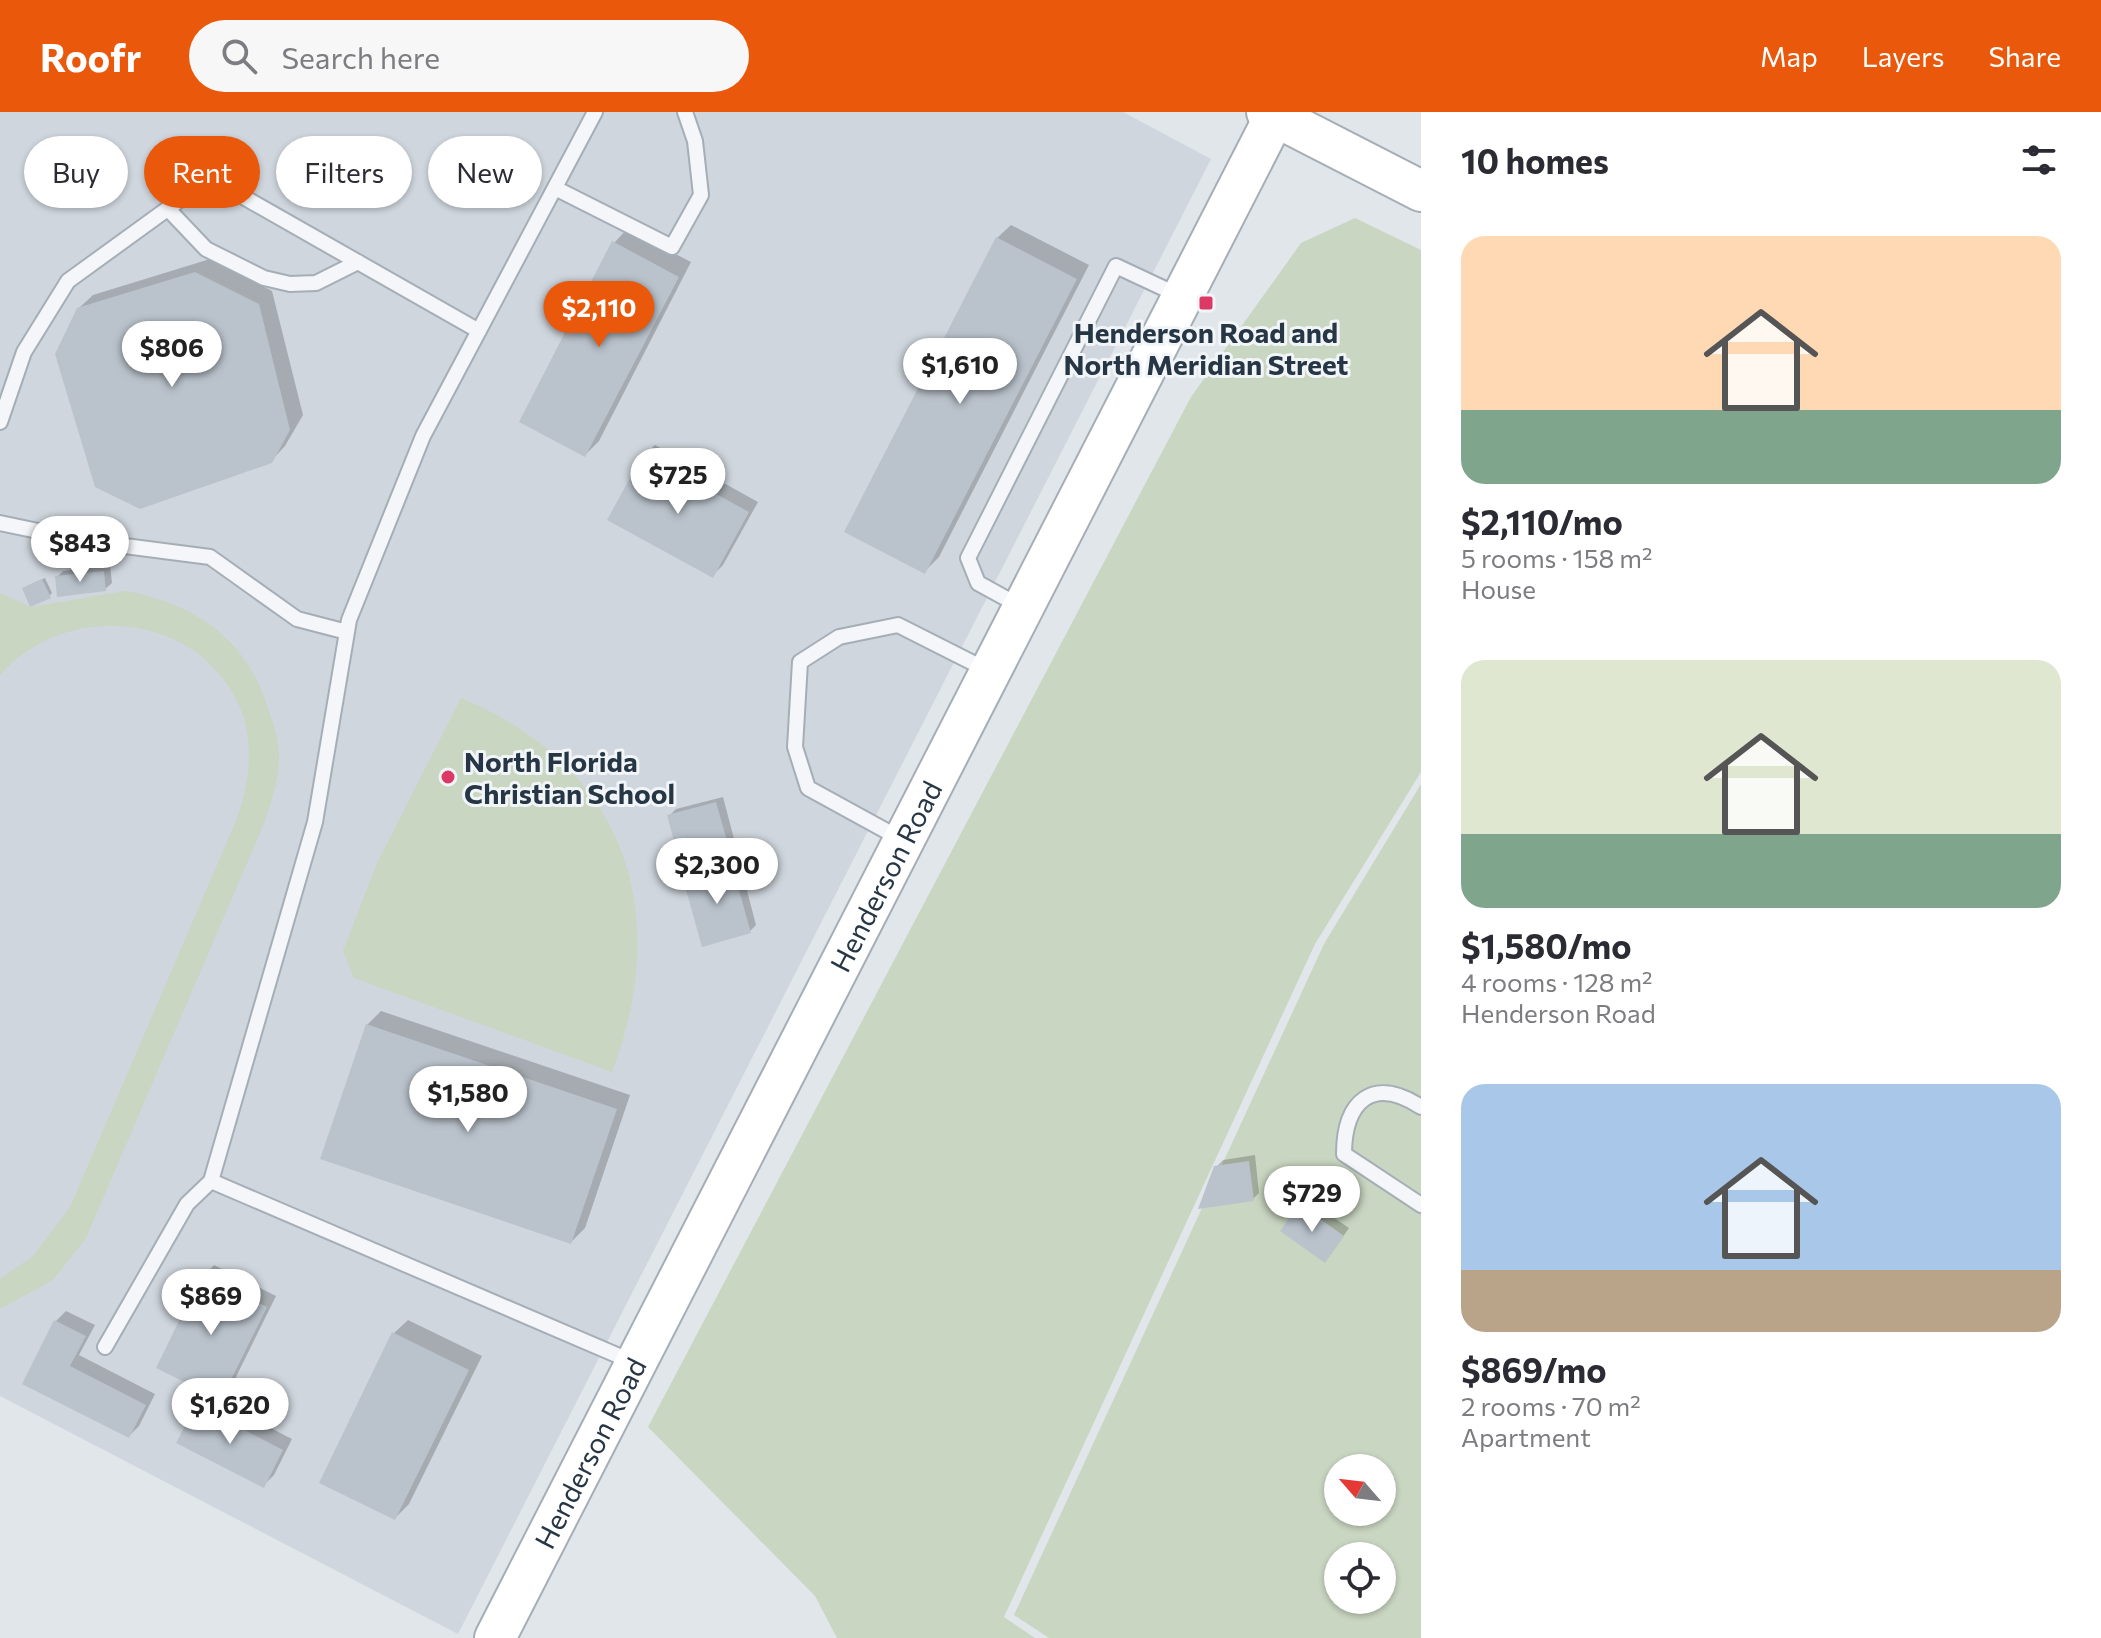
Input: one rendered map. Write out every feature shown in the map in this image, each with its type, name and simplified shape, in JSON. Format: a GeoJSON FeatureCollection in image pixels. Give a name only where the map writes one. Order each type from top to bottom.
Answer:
{"type":"FeatureCollection","features":[{"type":"Feature","properties":{"kind":"street"},"geometry":{"type":"LineString","coordinates":[[1271,114],[1421,191]]}},
{"type":"Feature","properties":{"kind":"street","name":"Henderson Road"},"geometry":{"type":"LineString","coordinates":[[495,1638],[1182,297],[1271,114]]}},
{"type":"Feature","properties":{"kind":"lane"},"geometry":{"type":"LineString","coordinates":[[105,1347],[187,1204],[211,1181],[312,835],[328,761],[353,608],[423,436],[595,112]]}},
{"type":"Feature","properties":{"kind":"lane"},"geometry":{"type":"LineString","coordinates":[[555,188],[672,247],[701,195],[695,141],[685,112]]}},
{"type":"Feature","properties":{"kind":"lane"},"geometry":{"type":"LineString","coordinates":[[0,422],[7,380],[68,281],[199,186],[233,191],[479,331]]}},
{"type":"Feature","properties":{"kind":"lane"},"geometry":{"type":"LineString","coordinates":[[168,209],[206,249],[264,278],[290,284],[316,283],[358,262]]}},
{"type":"Feature","properties":{"kind":"lane"},"geometry":{"type":"LineString","coordinates":[[1023,608],[978,583],[968,558],[1116,266],[1182,297]]}},
{"type":"Feature","properties":{"kind":"lane"},"geometry":{"type":"LineString","coordinates":[[0,523],[86,541],[210,557],[297,619],[347,632]]}},
{"type":"Feature","properties":{"kind":"lane"},"geometry":{"type":"LineString","coordinates":[[904,840],[808,788],[795,747],[800,662],[839,637],[898,625],[991,672]]}},
{"type":"Feature","properties":{"kind":"lane"},"geometry":{"type":"LineString","coordinates":[[1421,1107],[1395,1092],[1379,1093],[1352,1110],[1344,1128],[1344,1154],[1421,1205]]}},
{"type":"Feature","properties":{"kind":"lane"},"geometry":{"type":"LineString","coordinates":[[211,1181],[636,1364]]}},
{"type":"Feature","properties":{"kind":"shaded area","name":"North Florida Christian School"},"geometry":{"type":"Polygon","coordinates":[[[0,112],[1123,112],[1211,159],[458,1634],[0,1396],[0,112]]]}},
{"type":"Feature","properties":{"kind":"green space"},"geometry":{"type":"Polygon","coordinates":[[[1355,218],[1421,250],[1421,772],[1315,944],[1004,1617],[1035,1638],[837,1638],[815,1596],[648,1427],[1191,397],[1301,243],[1355,218]]]}},
{"type":"Feature","properties":{"kind":"green space"},"geometry":{"type":"Polygon","coordinates":[[[125,591],[174,605],[195,615],[232,644],[259,684],[270,714],[279,748],[277,777],[265,821],[86,1238],[53,1280],[0,1309],[0,1279],[33,1256],[70,1207],[236,821],[245,791],[249,745],[243,715],[217,671],[190,648],[159,634],[126,626],[91,627],[58,635],[27,651],[0,675],[0,593],[31,607],[125,591]]]}},
{"type":"Feature","properties":{"kind":"green space"},"geometry":{"type":"Polygon","coordinates":[[[461,698],[517,727],[562,762],[597,804],[621,850],[634,901],[637,955],[630,1012],[612,1072],[354,978],[343,951],[377,863],[461,698]]]}},
{"type":"Feature","properties":{"kind":"green space"},"geometry":{"type":"Polygon","coordinates":[[[1421,784],[1421,1638],[1049,1638],[1014,1615],[1324,944],[1421,784]]]}},
{"type":"Feature","properties":{"kind":"building"},"geometry":{"type":"Polygon","coordinates":[[[996,237],[1077,279],[925,574],[844,532],[996,237]]]}},
{"type":"Feature","properties":{"kind":"building"},"geometry":{"type":"Polygon","coordinates":[[[612,241],[679,277],[585,457],[519,422],[612,241]]]}},
{"type":"Feature","properties":{"kind":"building"},"geometry":{"type":"Polygon","coordinates":[[[195,272],[259,304],[290,430],[272,463],[140,509],[95,487],[55,354],[77,308],[195,272]]]}},
{"type":"Feature","properties":{"kind":"building"},"geometry":{"type":"Polygon","coordinates":[[[643,454],[749,512],[713,578],[607,520],[643,454]]]}},
{"type":"Feature","properties":{"kind":"building"},"geometry":{"type":"Polygon","coordinates":[[[104,571],[106,591],[57,597],[55,576],[104,571]]]}},
{"type":"Feature","properties":{"kind":"building"},"geometry":{"type":"Polygon","coordinates":[[[42,579],[51,598],[30,607],[22,588],[42,579]]]}},
{"type":"Feature","properties":{"kind":"building"},"geometry":{"type":"Polygon","coordinates":[[[716,802],[732,858],[682,871],[667,815],[716,802]]]}},
{"type":"Feature","properties":{"kind":"building"},"geometry":{"type":"Polygon","coordinates":[[[732,865],[751,933],[702,947],[683,879],[732,865]]]}},
{"type":"Feature","properties":{"kind":"building"},"geometry":{"type":"Polygon","coordinates":[[[366,1024],[617,1109],[571,1244],[320,1159],[366,1024]]]}},
{"type":"Feature","properties":{"kind":"building"},"geometry":{"type":"Polygon","coordinates":[[[1249,1161],[1254,1201],[1198,1209],[1214,1166],[1249,1161]]]}},
{"type":"Feature","properties":{"kind":"building"},"geometry":{"type":"Polygon","coordinates":[[[1299,1204],[1344,1236],[1325,1263],[1280,1231],[1299,1204]]]}},
{"type":"Feature","properties":{"kind":"building"},"geometry":{"type":"Polygon","coordinates":[[[202,1274],[267,1307],[221,1400],[156,1368],[202,1274]]]}},
{"type":"Feature","properties":{"kind":"building"},"geometry":{"type":"Polygon","coordinates":[[[54,1320],[86,1336],[70,1366],[146,1405],[129,1438],[22,1384],[54,1320]]]}},
{"type":"Feature","properties":{"kind":"building"},"geometry":{"type":"Polygon","coordinates":[[[392,1332],[469,1370],[395,1520],[319,1483],[392,1332]]]}},
{"type":"Feature","properties":{"kind":"building"},"geometry":{"type":"Polygon","coordinates":[[[196,1405],[283,1450],[264,1488],[176,1443],[196,1405]]]}},
{"type":"Feature","properties":{"kind":"place","name":"Henderson Road and North Meridian Street"},"geometry":{"type":"Point","coordinates":[1206,303]}},
{"type":"Feature","properties":{"kind":"place","name":"North Florida Christian School"},"geometry":{"type":"Point","coordinates":[448,777]}}]}
